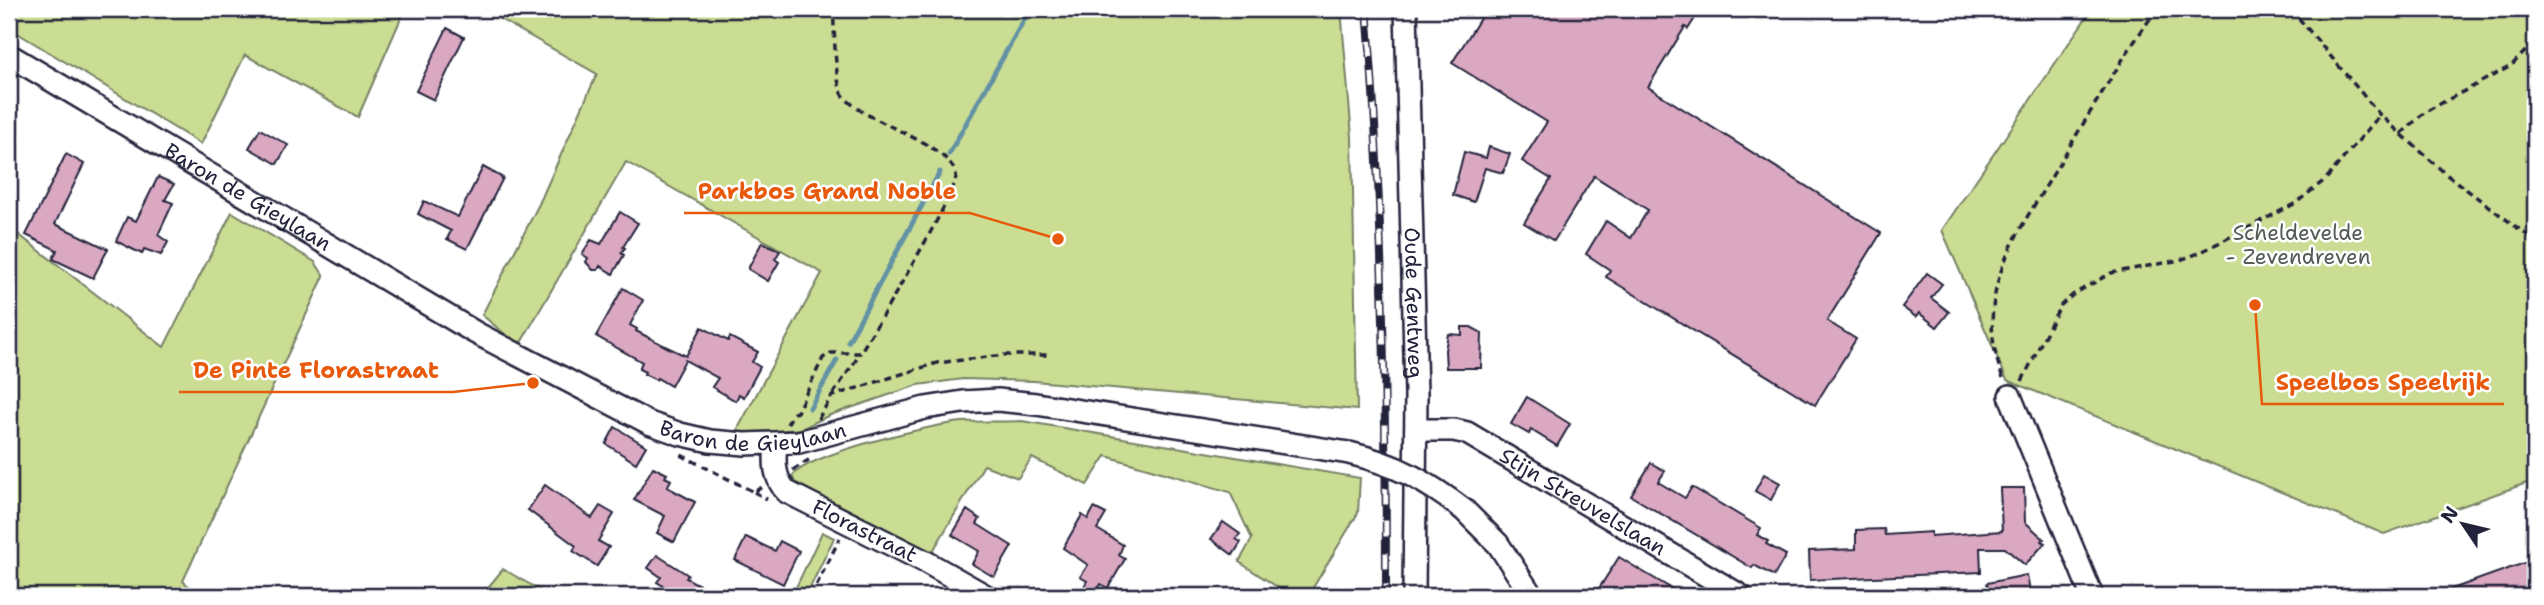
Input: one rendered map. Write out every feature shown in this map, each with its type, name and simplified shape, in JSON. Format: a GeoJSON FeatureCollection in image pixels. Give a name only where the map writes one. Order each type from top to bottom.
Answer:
{"type":"FeatureCollection","features":[{"type":"Feature","properties":{"kind":"street","name":"Oude Gentweg"},"geometry":{"type":"LineString","coordinates":[[1406,9],[1416,430],[1414,596]]}},
{"type":"Feature","properties":{"kind":"street","name":"Baron de Gieylaan"},"geometry":{"type":"LineString","coordinates":[[9,55],[476,333],[624,410],[680,434],[710,441],[813,448],[925,408],[998,400],[1349,453],[1406,471],[1464,510],[1498,544],[1532,596]]}},
{"type":"Feature","properties":{"kind":"street"},"geometry":{"type":"LineString","coordinates":[[2010,396],[2092,596]]}},
{"type":"Feature","properties":{"kind":"street","name":"Stijn Streuvelslaan"},"geometry":{"type":"LineString","coordinates":[[1416,430],[1454,430],[1467,433],[1741,596]]}},
{"type":"Feature","properties":{"kind":"street"},"geometry":{"type":"LineString","coordinates":[[776,444],[777,479]]}},
{"type":"Feature","properties":{"kind":"street","name":"Florastraat"},"geometry":{"type":"LineString","coordinates":[[777,479],[787,492],[926,562],[986,596]]}},
{"type":"Feature","properties":{"kind":"path"},"geometry":{"type":"LineString","coordinates":[[777,479],[813,448],[832,396],[860,353],[955,186],[953,167],[935,150],[855,107],[842,93],[833,9]]}},
{"type":"Feature","properties":{"kind":"path"},"geometry":{"type":"LineString","coordinates":[[2157,9],[2096,102],[2007,255],[1998,283],[1991,335],[1995,358],[2010,396],[2019,389],[2061,305],[2074,294],[2111,273],[2171,262],[2199,253],[2296,203],[2326,179],[2380,115]]}},
{"type":"Feature","properties":{"kind":"path"},"geometry":{"type":"LineString","coordinates":[[2291,9],[2380,115],[2446,175],[2535,241]]}},
{"type":"Feature","properties":{"kind":"path"},"geometry":{"type":"LineString","coordinates":[[2401,134],[2425,112],[2511,66],[2535,41]]}},
{"type":"Feature","properties":{"kind":"path"},"geometry":{"type":"LineString","coordinates":[[776,444],[797,412],[823,358],[831,353],[860,353]]}},
{"type":"Feature","properties":{"kind":"path"},"geometry":{"type":"LineString","coordinates":[[832,396],[937,363],[969,357],[1050,355]]}},
{"type":"Feature","properties":{"kind":"path"},"geometry":{"type":"LineString","coordinates":[[811,596],[848,524]]}},
{"type":"Feature","properties":{"kind":"green space"},"geometry":{"type":"Polygon","coordinates":[[[9,9],[405,9],[358,117],[245,55],[201,144],[9,28],[9,9]]]}},
{"type":"Feature","properties":{"kind":"green space"},"geometry":{"type":"Polygon","coordinates":[[[482,9],[1341,9],[1352,137],[1357,410],[1034,381],[963,379],[918,385],[830,415],[801,429],[735,434],[822,273],[626,162],[519,346],[482,315],[539,204],[597,74],[482,9]]]}},
{"type":"Feature","properties":{"kind":"green space","name":"Scheldevelde - Zevendreven"},"geometry":{"type":"Polygon","coordinates":[[[2092,9],[2535,9],[2535,480],[2384,534],[2007,380],[1942,230],[2092,9]]]}},
{"type":"Feature","properties":{"kind":"green space"},"geometry":{"type":"Polygon","coordinates":[[[232,212],[315,262],[324,276],[183,581],[199,596],[184,596],[176,588],[171,596],[9,596],[9,227],[164,347],[232,212]]]}},
{"type":"Feature","properties":{"kind":"green space"},"geometry":{"type":"Polygon","coordinates":[[[1022,421],[1360,478],[1358,513],[1308,596],[1291,596],[1239,562],[1252,539],[1230,492],[1106,456],[1087,485],[1032,458],[1018,478],[984,465],[930,556],[807,489],[795,482],[792,476],[822,458],[899,434],[962,422],[1022,421]]]}},
{"type":"Feature","properties":{"kind":"green space"},"geometry":{"type":"Polygon","coordinates":[[[822,532],[834,538],[806,596],[792,596],[822,532]]]}},
{"type":"Feature","properties":{"kind":"green space"},"geometry":{"type":"Polygon","coordinates":[[[503,569],[550,596],[481,596],[503,569]]]}},
{"type":"Feature","properties":{"kind":"building"},"geometry":{"type":"Polygon","coordinates":[[[1486,9],[1519,9],[1531,16],[1536,9],[1701,9],[1688,29],[1685,27],[1648,87],[1881,233],[1827,321],[1856,339],[1815,405],[1606,277],[1610,270],[1586,254],[1606,221],[1631,238],[1648,210],[1594,176],[1554,241],[1524,223],[1551,179],[1522,161],[1547,122],[1452,63],[1486,9]]]}},
{"type":"Feature","properties":{"kind":"building"},"geometry":{"type":"Polygon","coordinates":[[[447,28],[464,37],[434,100],[416,91],[447,28]]]}},
{"type":"Feature","properties":{"kind":"building"},"geometry":{"type":"Polygon","coordinates":[[[260,129],[288,145],[277,164],[249,148],[260,129]]]}},
{"type":"Feature","properties":{"kind":"building"},"geometry":{"type":"Polygon","coordinates":[[[1489,147],[1510,154],[1503,173],[1485,168],[1474,202],[1453,195],[1464,152],[1486,158],[1489,147]]]}},
{"type":"Feature","properties":{"kind":"building"},"geometry":{"type":"Polygon","coordinates":[[[66,154],[84,164],[55,224],[108,249],[93,278],[53,259],[57,250],[26,235],[66,154]]]}},
{"type":"Feature","properties":{"kind":"building"},"geometry":{"type":"Polygon","coordinates":[[[483,167],[503,178],[467,249],[447,239],[451,231],[418,214],[424,201],[458,217],[483,167]]]}},
{"type":"Feature","properties":{"kind":"building"},"geometry":{"type":"Polygon","coordinates":[[[158,177],[174,184],[165,200],[173,203],[158,235],[168,242],[161,255],[144,249],[142,254],[116,241],[127,217],[136,221],[158,177]]]}},
{"type":"Feature","properties":{"kind":"building"},"geometry":{"type":"Polygon","coordinates":[[[620,212],[638,223],[623,247],[625,248],[621,253],[624,255],[613,274],[600,266],[598,270],[593,270],[586,262],[588,258],[582,254],[591,240],[601,244],[620,212]]]}},
{"type":"Feature","properties":{"kind":"building"},"geometry":{"type":"Polygon","coordinates":[[[762,242],[780,251],[775,259],[779,262],[768,281],[748,269],[762,242]]]}},
{"type":"Feature","properties":{"kind":"building"},"geometry":{"type":"Polygon","coordinates":[[[1927,273],[1942,284],[1931,298],[1949,312],[1937,327],[1919,313],[1916,317],[1902,307],[1927,273]]]}},
{"type":"Feature","properties":{"kind":"building"},"geometry":{"type":"Polygon","coordinates":[[[623,288],[643,300],[630,325],[667,347],[686,356],[702,327],[728,341],[730,337],[758,352],[752,362],[760,367],[744,397],[739,394],[736,401],[712,387],[718,378],[685,360],[671,386],[657,378],[656,380],[639,369],[642,362],[596,336],[623,288]]]}},
{"type":"Feature","properties":{"kind":"building"},"geometry":{"type":"Polygon","coordinates":[[[1462,327],[1471,327],[1482,333],[1481,368],[1446,368],[1448,334],[1462,335],[1462,327]]]}},
{"type":"Feature","properties":{"kind":"building"},"geometry":{"type":"Polygon","coordinates":[[[1527,397],[1570,424],[1557,446],[1531,430],[1529,434],[1511,424],[1527,397]]]}},
{"type":"Feature","properties":{"kind":"building"},"geometry":{"type":"Polygon","coordinates":[[[615,427],[646,446],[636,463],[606,444],[615,427]]]}},
{"type":"Feature","properties":{"kind":"building"},"geometry":{"type":"Polygon","coordinates":[[[1651,463],[1665,471],[1658,482],[1685,498],[1692,487],[1761,528],[1757,535],[1768,541],[1766,544],[1786,555],[1774,576],[1754,565],[1752,568],[1631,496],[1651,463]]]}},
{"type":"Feature","properties":{"kind":"building"},"geometry":{"type":"Polygon","coordinates":[[[653,467],[667,474],[665,477],[671,480],[667,487],[695,502],[674,542],[657,533],[665,516],[634,500],[653,467]]]}},
{"type":"Feature","properties":{"kind":"building"},"geometry":{"type":"Polygon","coordinates":[[[1764,474],[1780,483],[1771,500],[1755,491],[1764,474]]]}},
{"type":"Feature","properties":{"kind":"building"},"geometry":{"type":"Polygon","coordinates":[[[545,485],[592,518],[600,506],[614,514],[598,541],[609,547],[597,566],[573,551],[576,546],[528,510],[545,485]]]}},
{"type":"Feature","properties":{"kind":"building"},"geometry":{"type":"Polygon","coordinates":[[[2000,488],[2024,488],[2025,522],[2044,539],[2042,541],[2045,543],[2025,565],[2005,548],[1980,548],[1981,572],[1810,580],[1809,551],[1856,549],[1856,530],[1884,529],[1885,535],[1931,532],[1931,536],[2002,531],[2000,488]]]}},
{"type":"Feature","properties":{"kind":"building"},"geometry":{"type":"Polygon","coordinates":[[[1094,508],[1106,514],[1097,529],[1123,545],[1119,555],[1125,559],[1108,588],[1101,584],[1095,594],[1084,587],[1087,581],[1080,577],[1088,565],[1063,548],[1082,515],[1088,519],[1094,508]]]}},
{"type":"Feature","properties":{"kind":"building"},"geometry":{"type":"Polygon","coordinates":[[[967,510],[980,519],[977,524],[1012,546],[994,577],[972,564],[979,551],[952,535],[967,510]]]}},
{"type":"Feature","properties":{"kind":"building"},"geometry":{"type":"Polygon","coordinates":[[[1223,522],[1240,534],[1236,539],[1241,542],[1233,555],[1211,539],[1223,522]]]}},
{"type":"Feature","properties":{"kind":"building"},"geometry":{"type":"Polygon","coordinates":[[[746,537],[775,551],[780,541],[799,551],[783,584],[735,560],[746,537]]]}},
{"type":"Feature","properties":{"kind":"building"},"geometry":{"type":"Polygon","coordinates":[[[657,555],[688,575],[686,578],[720,596],[679,596],[657,582],[661,577],[648,568],[657,555]]]}},
{"type":"Feature","properties":{"kind":"building"},"geometry":{"type":"Polygon","coordinates":[[[1619,557],[1684,596],[1608,596],[1598,590],[1619,557]]]}},
{"type":"Feature","properties":{"kind":"building"},"geometry":{"type":"Polygon","coordinates":[[[2527,562],[2535,592],[2522,596],[2438,596],[2438,594],[2527,562]]]}},
{"type":"Feature","properties":{"kind":"building"},"geometry":{"type":"Polygon","coordinates":[[[2027,575],[2031,596],[1990,596],[1987,583],[2027,575]]]}},
{"type":"Feature","properties":{"kind":"waterway"},"geometry":{"type":"LineString","coordinates":[[949,154],[1030,9]]}},
{"type":"Feature","properties":{"kind":"waterway"},"geometry":{"type":"LineString","coordinates":[[848,342],[940,172]]}},
{"type":"Feature","properties":{"kind":"waterway"},"geometry":{"type":"LineString","coordinates":[[810,408],[837,360]]}},
{"type":"Feature","properties":{"kind":"railway"},"geometry":{"type":"LineString","coordinates":[[1367,9],[1377,155],[1382,302],[1386,596]]}},
{"type":"Feature","properties":{"kind":"place","name":"Parkbos Grand Noble"},"geometry":{"type":"Point","coordinates":[1058,239]}},
{"type":"Feature","properties":{"kind":"place","name":"Speelbos Speelrijk"},"geometry":{"type":"Point","coordinates":[2255,305]}},
{"type":"Feature","properties":{"kind":"place","name":"De Pinte Florastraat"},"geometry":{"type":"Point","coordinates":[533,383]}}]}
